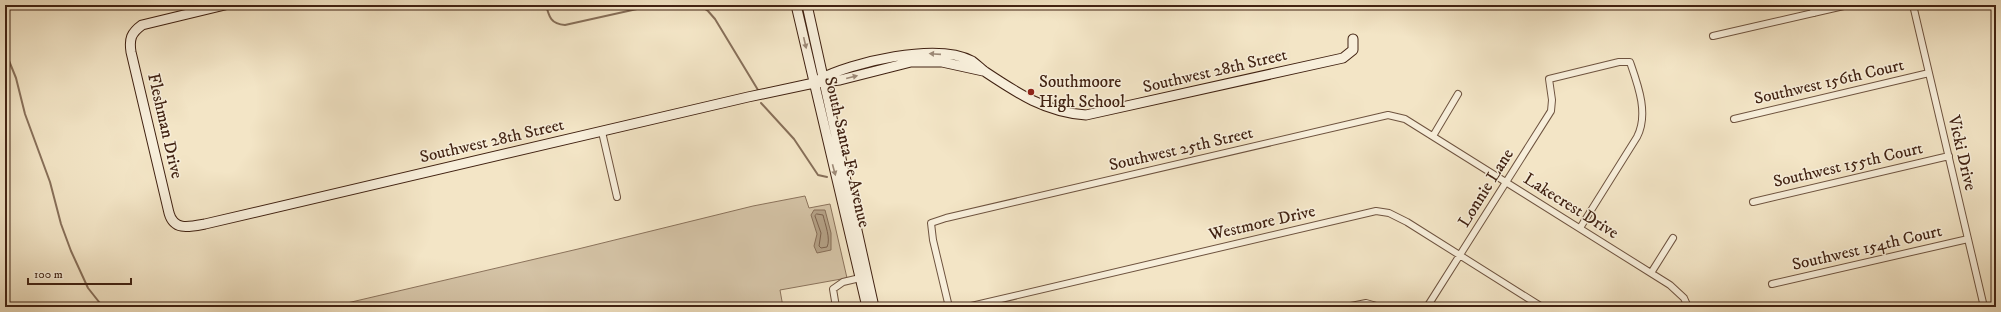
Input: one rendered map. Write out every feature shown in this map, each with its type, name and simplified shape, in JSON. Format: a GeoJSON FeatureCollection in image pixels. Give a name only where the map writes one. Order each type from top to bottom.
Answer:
{"type":"FeatureCollection","features":[{"type":"Feature","properties":{"kind":"street","name":"Fleshman Drive"},"geometry":{"type":"LineString","coordinates":[[178,226],[171,219],[169,213],[133,60],[130,39],[134,32],[142,25],[225,5]]}},
{"type":"Feature","properties":{"kind":"street","name":"South Santa Fe Avenue"},"geometry":{"type":"LineString","coordinates":[[796,5],[867,307]]}},
{"type":"Feature","properties":{"kind":"street","name":"South Santa Fe Avenue"},"geometry":{"type":"LineString","coordinates":[[807,5],[874,307]]}},
{"type":"Feature","properties":{"kind":"street"},"geometry":{"type":"LineString","coordinates":[[1812,5],[1814,13]]}},
{"type":"Feature","properties":{"kind":"street"},"geometry":{"type":"LineString","coordinates":[[1713,36],[1848,5]]}},
{"type":"Feature","properties":{"kind":"street","name":"Vicki Drive"},"geometry":{"type":"LineString","coordinates":[[1913,5],[1984,307]]}},
{"type":"Feature","properties":{"kind":"street","name":"Southwest 28th Street"},"geometry":{"type":"LineString","coordinates":[[178,226],[185,227],[205,224],[814,83],[824,80],[836,71],[900,55],[921,53],[942,54],[972,61],[984,71],[1042,106],[1058,111],[1086,115],[1343,58],[1353,50],[1353,39]]}},
{"type":"Feature","properties":{"kind":"street","name":"Lonnie Lane"},"geometry":{"type":"LineString","coordinates":[[1427,307],[1551,111],[1552,100],[1549,79],[1619,62],[1630,62],[1642,109],[1643,125],[1580,228]]}},
{"type":"Feature","properties":{"kind":"street","name":"Southwest 156th Court"},"geometry":{"type":"LineString","coordinates":[[1734,119],[1929,73]]}},
{"type":"Feature","properties":{"kind":"street"},"geometry":{"type":"LineString","coordinates":[[1433,136],[1458,94]]}},
{"type":"Feature","properties":{"kind":"street","name":"Southwest 25th Street"},"geometry":{"type":"LineString","coordinates":[[949,307],[933,240],[931,223],[1381,116],[1399,116],[1433,136]]}},
{"type":"Feature","properties":{"kind":"street"},"geometry":{"type":"LineString","coordinates":[[602,132],[617,197]]}},
{"type":"Feature","properties":{"kind":"street","name":"Lakecrest Drive"},"geometry":{"type":"LineString","coordinates":[[1433,136],[1651,273],[1678,292],[1684,298],[1688,307]]}},
{"type":"Feature","properties":{"kind":"street","name":"Southwest 155th Court"},"geometry":{"type":"LineString","coordinates":[[1753,202],[1949,156]]}},
{"type":"Feature","properties":{"kind":"street","name":"Westmore Drive"},"geometry":{"type":"LineString","coordinates":[[967,307],[1376,211],[1394,215],[1542,307]]}},
{"type":"Feature","properties":{"kind":"street"},"geometry":{"type":"LineString","coordinates":[[1651,273],[1673,238]]}},
{"type":"Feature","properties":{"kind":"street","name":"Southwest 154th Court"},"geometry":{"type":"LineString","coordinates":[[1772,284],[1968,239]]}},
{"type":"Feature","properties":{"kind":"street"},"geometry":{"type":"LineString","coordinates":[[836,307],[834,289],[843,282],[860,278]]}},
{"type":"Feature","properties":{"kind":"street"},"geometry":{"type":"LineString","coordinates":[[1346,307],[1366,303],[1380,307]]}},
{"type":"Feature","properties":{"kind":"shaded area"},"geometry":{"type":"Polygon","coordinates":[[[805,196],[809,208],[830,204],[847,278],[780,290],[783,307],[330,307],[753,206],[805,196]]]}},
{"type":"Feature","properties":{"kind":"water"},"geometry":{"type":"Polygon","coordinates":[[[814,210],[825,210],[831,233],[831,250],[817,253],[814,246],[817,234],[811,215],[814,210]]]}},
{"type":"Feature","properties":{"kind":"waterway"},"geometry":{"type":"LineString","coordinates":[[546,5],[551,19],[557,23],[565,25],[655,5]]}},
{"type":"Feature","properties":{"kind":"waterway"},"geometry":{"type":"LineString","coordinates":[[699,5],[708,11],[715,19],[758,90]]}},
{"type":"Feature","properties":{"kind":"waterway"},"geometry":{"type":"LineString","coordinates":[[5,51],[16,78],[25,114],[50,182],[61,224],[71,251],[88,288],[103,307]]}},
{"type":"Feature","properties":{"kind":"waterway"},"geometry":{"type":"LineString","coordinates":[[761,103],[794,139],[818,175],[827,177]]}},
{"type":"Feature","properties":{"kind":"place","name":"Southmoore High School"},"geometry":{"type":"Point","coordinates":[1031,92]}}]}
